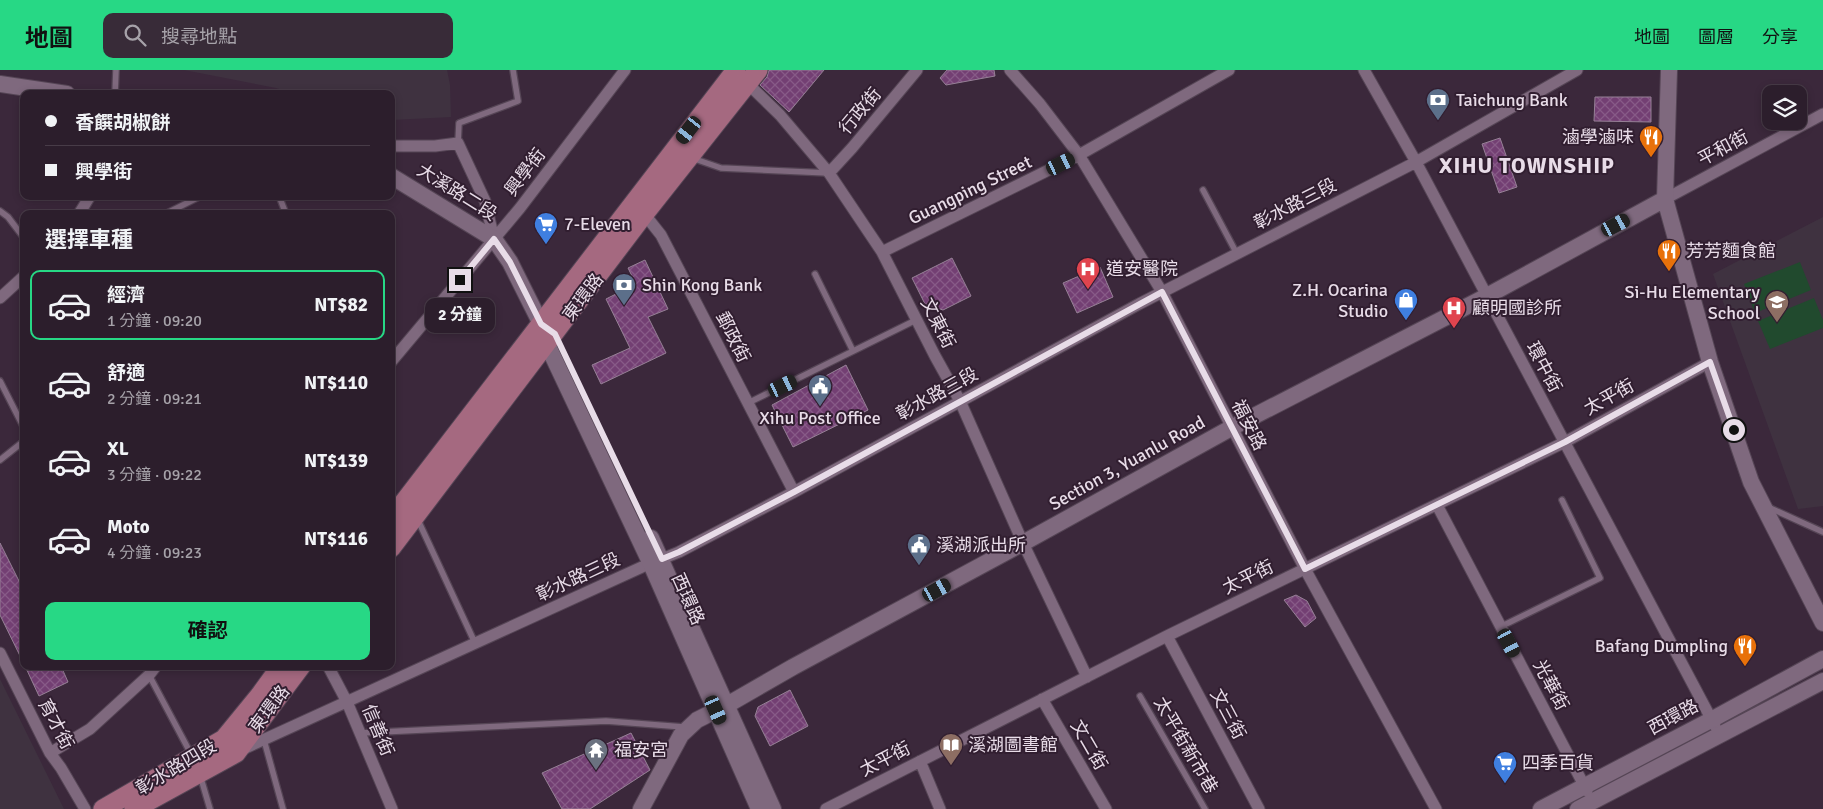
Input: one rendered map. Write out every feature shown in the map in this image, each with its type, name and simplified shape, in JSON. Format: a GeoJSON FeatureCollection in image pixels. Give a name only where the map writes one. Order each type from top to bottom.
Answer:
{"type":"FeatureCollection","features":[{"type":"Feature","properties":{"kind":"main road","name":"東環路"},"geometry":{"type":"LineString","coordinates":[[639,208],[689,157],[744,74]]}},
{"type":"Feature","properties":{"kind":"main road","name":"東環路"},"geometry":{"type":"LineString","coordinates":[[395,543],[639,208],[744,74]]}},
{"type":"Feature","properties":{"kind":"main road","name":"東環路"},"geometry":{"type":"LineString","coordinates":[[395,514],[548,334]]}},
{"type":"Feature","properties":{"kind":"main road","name":"東環路"},"geometry":{"type":"LineString","coordinates":[[224,739],[278,670]]}},
{"type":"Feature","properties":{"kind":"main road","name":"東環路"},"geometry":{"type":"LineString","coordinates":[[236,753],[298,670]]}},
{"type":"Feature","properties":{"kind":"main road","name":"彰水路四段"},"geometry":{"type":"LineString","coordinates":[[134,809],[196,765],[224,739]]}},
{"type":"Feature","properties":{"kind":"main road","name":"彰水路四段"},"geometry":{"type":"LineString","coordinates":[[103,809],[196,765],[236,753]]}},
{"type":"Feature","properties":{"kind":"street","name":"興學街"},"geometry":{"type":"LineString","coordinates":[[395,357],[520,208],[625,70]]}},
{"type":"Feature","properties":{"kind":"street","name":"行政街"},"geometry":{"type":"LineString","coordinates":[[829,173],[917,70]]}},
{"type":"Feature","properties":{"kind":"street","name":"福安路"},"geometry":{"type":"LineString","coordinates":[[1010,70],[1040,104],[1079,155],[1162,292],[1305,569],[1436,809]]}},
{"type":"Feature","properties":{"kind":"street","name":"Guangping Street"},"geometry":{"type":"LineString","coordinates":[[882,252],[1079,155],[1213,73],[1229,70]]}},
{"type":"Feature","properties":{"kind":"street","name":"環中街"},"geometry":{"type":"LineString","coordinates":[[1364,70],[1416,162],[1720,734]]}},
{"type":"Feature","properties":{"kind":"street","name":"彰水路三段"},"geometry":{"type":"LineString","coordinates":[[236,753],[679,552],[794,492],[1162,292],[1416,162],[1577,70]]}},
{"type":"Feature","properties":{"kind":"street"},"geometry":{"type":"LineString","coordinates":[[1669,70],[1665,199],[1710,362],[1751,482],[1823,623]]}},
{"type":"Feature","properties":{"kind":"street","name":"文東街"},"geometry":{"type":"LineString","coordinates":[[744,74],[829,173],[882,252],[960,401],[1023,543],[1087,677]]}},
{"type":"Feature","properties":{"kind":"street"},"geometry":{"type":"LineString","coordinates":[[0,84],[40,90]]}},
{"type":"Feature","properties":{"kind":"street","name":"平和街"},"geometry":{"type":"LineString","coordinates":[[1665,199],[1823,114]]}},
{"type":"Feature","properties":{"kind":"street"},"geometry":{"type":"LineString","coordinates":[[395,146],[435,146],[458,143],[485,201],[494,239]]}},
{"type":"Feature","properties":{"kind":"street","name":"大溪路二段"},"geometry":{"type":"LineString","coordinates":[[395,178],[494,239],[510,262],[548,334]]}},
{"type":"Feature","properties":{"kind":"street","name":"Section 3, Yuanlu Road"},"geometry":{"type":"LineString","coordinates":[[640,809],[681,736],[696,720],[1232,428],[1487,296],[1665,199]]}},
{"type":"Feature","properties":{"kind":"street","name":"郵政街"},"geometry":{"type":"LineString","coordinates":[[639,208],[662,235],[794,492]]}},
{"type":"Feature","properties":{"kind":"street"},"geometry":{"type":"LineString","coordinates":[[0,298],[20,280]]}},
{"type":"Feature","properties":{"kind":"street","name":"西環路"},"geometry":{"type":"LineString","coordinates":[[548,334],[656,561],[721,708],[759,809]]}},
{"type":"Feature","properties":{"kind":"street","name":"太平街"},"geometry":{"type":"LineString","coordinates":[[826,809],[1166,636],[1565,442],[1710,362]]}},
{"type":"Feature","properties":{"kind":"street","name":"光華街"},"geometry":{"type":"LineString","coordinates":[[1437,505],[1584,786],[1585,805]]}},
{"type":"Feature","properties":{"kind":"street","name":"文三街"},"geometry":{"type":"LineString","coordinates":[[1166,636],[1259,809]]}},
{"type":"Feature","properties":{"kind":"street","name":"育才街"},"geometry":{"type":"LineString","coordinates":[[0,653],[50,753],[85,809]]}},
{"type":"Feature","properties":{"kind":"street","name":"西環路"},"geometry":{"type":"LineString","coordinates":[[1540,809],[1823,659]]}},
{"type":"Feature","properties":{"kind":"street"},"geometry":{"type":"LineString","coordinates":[[50,753],[90,729],[149,670]]}},
{"type":"Feature","properties":{"kind":"street","name":"信善街"},"geometry":{"type":"LineString","coordinates":[[330,670],[347,702],[392,809]]}},
{"type":"Feature","properties":{"kind":"street"},"geometry":{"type":"LineString","coordinates":[[1585,805],[1823,681]]}},
{"type":"Feature","properties":{"kind":"street","name":"文二街"},"geometry":{"type":"LineString","coordinates":[[1042,699],[1106,809]]}},
{"type":"Feature","properties":{"kind":"street","name":"西環路"},"geometry":{"type":"LineString","coordinates":[[721,708],[773,809]]}},
{"type":"Feature","properties":{"kind":"street"},"geometry":{"type":"LineString","coordinates":[[224,739],[236,753]]}},
{"type":"Feature","properties":{"kind":"street"},"geometry":{"type":"LineString","coordinates":[[920,761],[940,809]]}},
{"type":"Feature","properties":{"kind":"lane"},"geometry":{"type":"LineString","coordinates":[[115,90],[116,70]]}},
{"type":"Feature","properties":{"kind":"lane"},"geometry":{"type":"LineString","coordinates":[[458,143],[459,123],[518,101],[513,70]]}},
{"type":"Feature","properties":{"kind":"lane"},"geometry":{"type":"LineString","coordinates":[[689,157],[721,168],[829,173]]}},
{"type":"Feature","properties":{"kind":"lane"},"geometry":{"type":"LineString","coordinates":[[1203,190],[1237,254]]}},
{"type":"Feature","properties":{"kind":"lane"},"geometry":{"type":"LineString","coordinates":[[173,210],[193,200]]}},
{"type":"Feature","properties":{"kind":"lane"},"geometry":{"type":"LineString","coordinates":[[0,211],[8,216],[20,232]]}},
{"type":"Feature","properties":{"kind":"lane"},"geometry":{"type":"LineString","coordinates":[[815,274],[853,351]]}},
{"type":"Feature","properties":{"kind":"lane"},"geometry":{"type":"LineString","coordinates":[[748,403],[916,320]]}},
{"type":"Feature","properties":{"kind":"lane"},"geometry":{"type":"LineString","coordinates":[[0,381],[20,420]]}},
{"type":"Feature","properties":{"kind":"lane"},"geometry":{"type":"LineString","coordinates":[[0,460],[20,444]]}},
{"type":"Feature","properties":{"kind":"lane"},"geometry":{"type":"LineString","coordinates":[[1500,627],[1600,578],[1562,500]]}},
{"type":"Feature","properties":{"kind":"lane"},"geometry":{"type":"LineString","coordinates":[[1763,505],[1823,532]]}},
{"type":"Feature","properties":{"kind":"lane"},"geometry":{"type":"LineString","coordinates":[[416,516],[475,643]]}},
{"type":"Feature","properties":{"kind":"lane"},"geometry":{"type":"LineString","coordinates":[[150,670],[196,765],[210,809]]}},
{"type":"Feature","properties":{"kind":"lane","name":"太平街新市巷"},"geometry":{"type":"LineString","coordinates":[[1140,696],[1205,809]]}},
{"type":"Feature","properties":{"kind":"lane"},"geometry":{"type":"LineString","coordinates":[[360,733],[606,722],[688,728]]}},
{"type":"Feature","properties":{"kind":"lane"},"geometry":{"type":"LineString","coordinates":[[264,740],[283,809]]}},
{"type":"Feature","properties":{"kind":"shaded area"},"geometry":{"type":"Polygon","coordinates":[[[184,70],[447,70],[450,85],[451,117],[395,120],[395,90],[282,90],[184,70]]]}},
{"type":"Feature","properties":{"kind":"shaded area","name":"Si-Hu Elementary School"},"geometry":{"type":"Polygon","coordinates":[[[1823,217],[1823,506],[1798,509],[1713,274],[1823,217]]]}},
{"type":"Feature","properties":{"kind":"shaded area"},"geometry":{"type":"Polygon","coordinates":[[[0,679],[64,809],[0,809],[0,679]]]}},
{"type":"Feature","properties":{"kind":"green space"},"geometry":{"type":"Polygon","coordinates":[[[1800,262],[1811,290],[1755,313],[1744,284],[1800,262]]]}},
{"type":"Feature","properties":{"kind":"green space"},"geometry":{"type":"Polygon","coordinates":[[[1814,298],[1823,320],[1823,328],[1770,349],[1758,321],[1814,298]]]}},
{"type":"Feature","properties":{"kind":"building"},"geometry":{"type":"Polygon","coordinates":[[[769,70],[824,70],[789,112],[760,85],[767,77],[769,70]]]}},
{"type":"Feature","properties":{"kind":"building"},"geometry":{"type":"Polygon","coordinates":[[[947,70],[994,70],[995,76],[946,85],[940,78],[947,70]]]}},
{"type":"Feature","properties":{"kind":"building"},"geometry":{"type":"Polygon","coordinates":[[[1595,97],[1651,97],[1651,122],[1594,121],[1595,97]]]}},
{"type":"Feature","properties":{"kind":"building"},"geometry":{"type":"Polygon","coordinates":[[[1500,138],[1517,187],[1499,193],[1482,144],[1500,138]]]}},
{"type":"Feature","properties":{"kind":"building"},"geometry":{"type":"Polygon","coordinates":[[[952,258],[971,296],[943,310],[925,304],[912,278],[952,258]]]}},
{"type":"Feature","properties":{"kind":"building"},"geometry":{"type":"Polygon","coordinates":[[[645,260],[668,309],[648,317],[666,353],[601,384],[592,365],[630,348],[606,299],[636,284],[628,268],[645,260]]]}},
{"type":"Feature","properties":{"kind":"building","name":"道安醫院"},"geometry":{"type":"Polygon","coordinates":[[[1100,267],[1113,297],[1077,313],[1063,283],[1100,267]]]}},
{"type":"Feature","properties":{"kind":"building","name":"Xihu Post Office"},"geometry":{"type":"Polygon","coordinates":[[[846,365],[868,410],[793,447],[772,405],[846,365]]]}},
{"type":"Feature","properties":{"kind":"building"},"geometry":{"type":"Polygon","coordinates":[[[0,543],[20,583],[20,656],[0,615],[0,543]]]}},
{"type":"Feature","properties":{"kind":"building"},"geometry":{"type":"Polygon","coordinates":[[[1296,595],[1307,601],[1316,618],[1305,627],[1284,600],[1296,595]]]}},
{"type":"Feature","properties":{"kind":"building"},"geometry":{"type":"Polygon","coordinates":[[[27,670],[63,670],[68,682],[39,696],[27,670]]]}},
{"type":"Feature","properties":{"kind":"building"},"geometry":{"type":"Polygon","coordinates":[[[790,690],[808,726],[770,746],[755,716],[758,707],[790,690]]]}},
{"type":"Feature","properties":{"kind":"building","name":"福安宮"},"geometry":{"type":"Polygon","coordinates":[[[631,733],[650,770],[590,809],[562,809],[542,773],[631,733]]]}},
{"type":"Feature","properties":{"kind":"place","name":"Taichung Bank"},"geometry":{"type":"Point","coordinates":[1438,121]}},
{"type":"Feature","properties":{"kind":"place","name":"滷學滷味"},"geometry":{"type":"Point","coordinates":[1651,158]}},
{"type":"Feature","properties":{"kind":"place","name":"7-Eleven"},"geometry":{"type":"Point","coordinates":[546,245]}},
{"type":"Feature","properties":{"kind":"place","name":"芳芳麵食館"},"geometry":{"type":"Point","coordinates":[1669,272]}},
{"type":"Feature","properties":{"kind":"place","name":"道安醫院"},"geometry":{"type":"Point","coordinates":[1088,290]}},
{"type":"Feature","properties":{"kind":"place","name":"Shin Kong Bank"},"geometry":{"type":"Point","coordinates":[624,306]}},
{"type":"Feature","properties":{"kind":"place","name":"Z.H. Ocarina Studio"},"geometry":{"type":"Point","coordinates":[1406,321]}},
{"type":"Feature","properties":{"kind":"place","name":"Si-Hu Elementary School"},"geometry":{"type":"Point","coordinates":[1777,323]}},
{"type":"Feature","properties":{"kind":"place","name":"顧明國診所"},"geometry":{"type":"Point","coordinates":[1454,329]}},
{"type":"Feature","properties":{"kind":"place","name":"Xihu Post Office"},"geometry":{"type":"Point","coordinates":[820,407]}},
{"type":"Feature","properties":{"kind":"place","name":"溪湖派出所"},"geometry":{"type":"Point","coordinates":[919,566]}},
{"type":"Feature","properties":{"kind":"place","name":"Bafang Dumpling"},"geometry":{"type":"Point","coordinates":[1745,667]}},
{"type":"Feature","properties":{"kind":"place","name":"溪湖圖書館"},"geometry":{"type":"Point","coordinates":[951,766]}},
{"type":"Feature","properties":{"kind":"place","name":"福安宮"},"geometry":{"type":"Point","coordinates":[596,771]}},
{"type":"Feature","properties":{"kind":"place","name":"四季百貨"},"geometry":{"type":"Point","coordinates":[1505,784]}},
{"type":"Feature","properties":{"kind":"district","name":"XIHU TOWNSHIP"},"geometry":{"type":"Point","coordinates":[1527,165]}},
{"type":"Feature","properties":{"kind":"route"},"geometry":{"type":"LineString","coordinates":[[460,280],[494,239],[510,262],[541,324],[555,334],[662,559],[794,492],[1162,292],[1305,569],[1565,442],[1710,362],[1734,430]]}}]}
